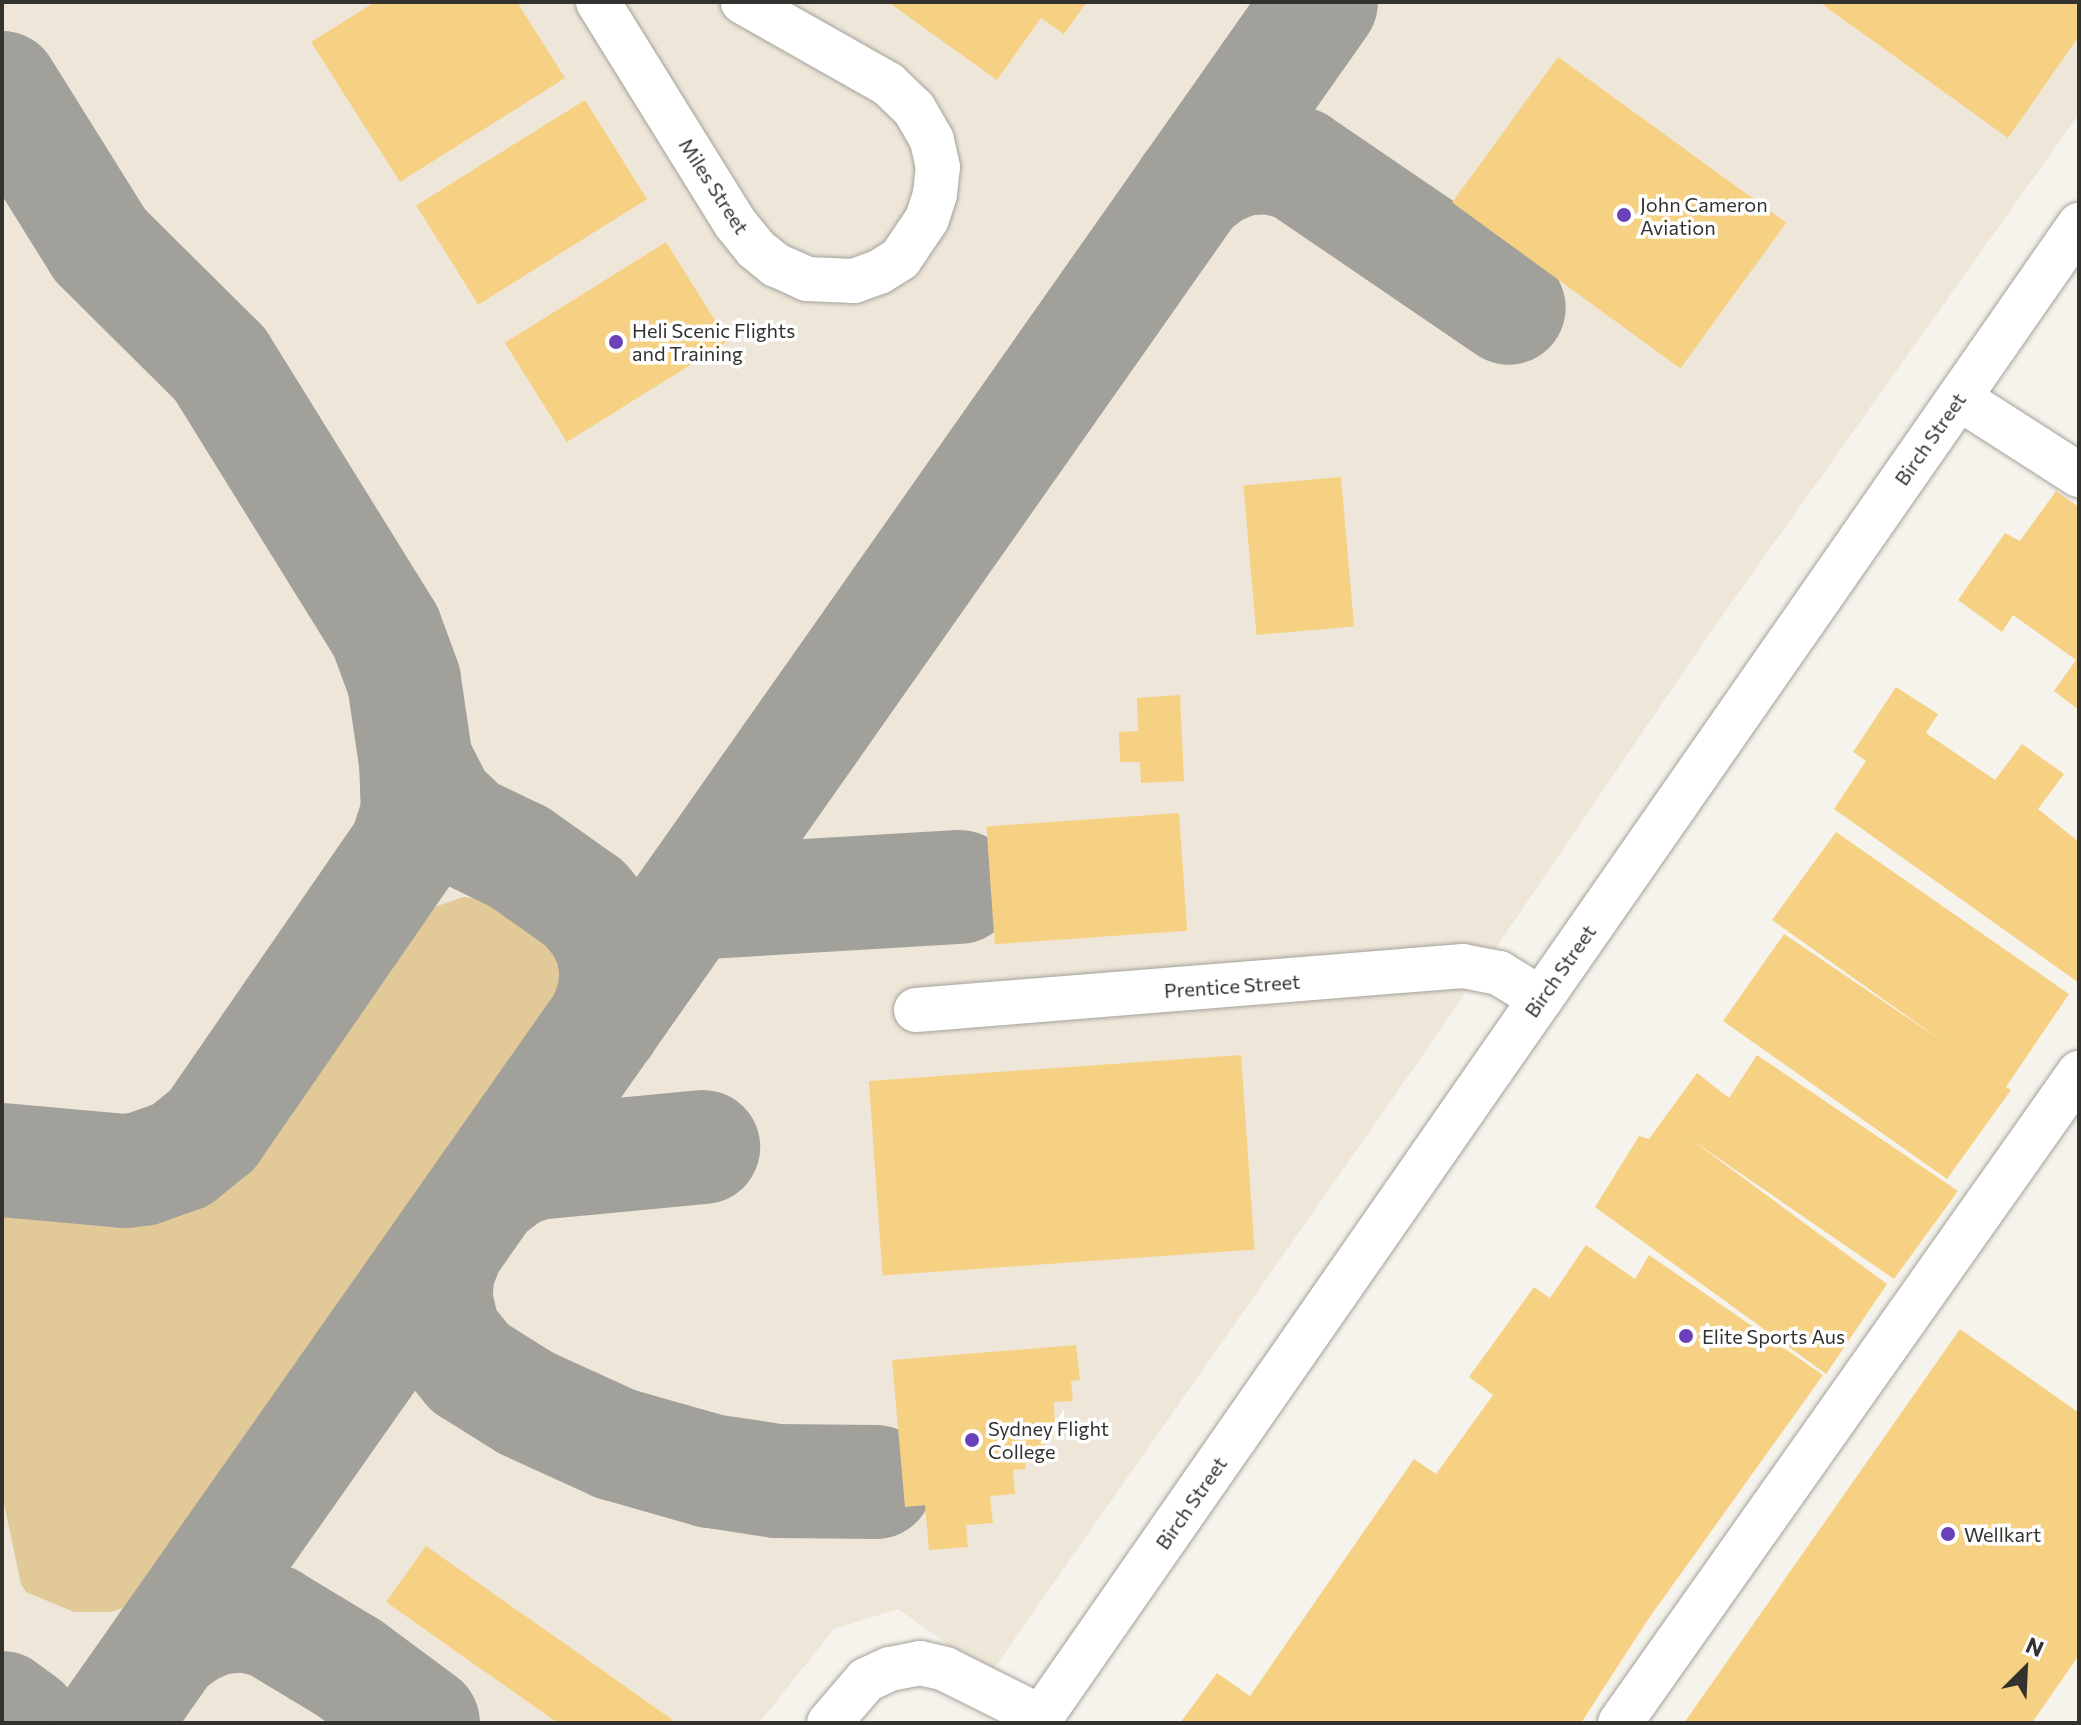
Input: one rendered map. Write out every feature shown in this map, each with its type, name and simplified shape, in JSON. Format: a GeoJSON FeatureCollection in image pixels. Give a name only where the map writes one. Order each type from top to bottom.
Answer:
{"type":"FeatureCollection","features":[{"type":"Feature","properties":{"kind":"street","name":"Miles Street"},"geometry":{"type":"LineString","coordinates":[[598,2],[735,223],[756,249],[776,265],[807,279],[854,281],[879,272],[900,259],[927,219],[935,194],[938,167],[932,140],[914,109],[888,84],[743,2]]}},
{"type":"Feature","properties":{"kind":"street","name":"Birch Street"},"geometry":{"type":"LineString","coordinates":[[1041,1720],[2079,225]]}},
{"type":"Feature","properties":{"kind":"street"},"geometry":{"type":"LineString","coordinates":[[1959,398],[2079,475]]}},
{"type":"Feature","properties":{"kind":"street","name":"Prentice Street"},"geometry":{"type":"LineString","coordinates":[[916,1010],[1463,966],[1499,973],[1541,999]]}},
{"type":"Feature","properties":{"kind":"street"},"geometry":{"type":"LineString","coordinates":[[1620,1723],[2079,1073]]}},
{"type":"Feature","properties":{"kind":"street"},"geometry":{"type":"LineString","coordinates":[[831,1722],[866,1680],[890,1669],[920,1663],[945,1669],[1041,1720]]}},
{"type":"Feature","properties":{"kind":"shaded area"},"geometry":{"type":"Polygon","coordinates":[[[2,2],[2079,2],[2079,114],[1710,633],[1425,1052],[990,1674],[898,1609],[834,1629],[759,1723],[2,1723],[2,2]]]}},
{"type":"Feature","properties":{"kind":"shaded area"},"geometry":{"type":"Polygon","coordinates":[[[463,897],[489,900],[509,907],[537,926],[550,941],[561,978],[561,996],[553,1014],[154,1585],[130,1606],[110,1612],[74,1612],[26,1592],[21,1584],[2,1494],[2,1196],[144,1206],[180,1201],[215,1186],[242,1162],[266,1132],[406,931],[426,910],[463,897]]]}},
{"type":"Feature","properties":{"kind":"building"},"geometry":{"type":"Polygon","coordinates":[[[375,2],[517,2],[565,78],[400,182],[311,42],[375,2]]]}},
{"type":"Feature","properties":{"kind":"building"},"geometry":{"type":"Polygon","coordinates":[[[888,2],[1087,2],[1064,34],[1041,18],[997,80],[888,2]]]}},
{"type":"Feature","properties":{"kind":"building"},"geometry":{"type":"Polygon","coordinates":[[[1819,2],[2079,2],[2079,36],[2008,138],[1819,2]]]}},
{"type":"Feature","properties":{"kind":"building","name":"John Cameron Aviation"},"geometry":{"type":"Polygon","coordinates":[[[1558,57],[1786,223],[1680,368],[1452,203],[1558,57]]]}},
{"type":"Feature","properties":{"kind":"building"},"geometry":{"type":"Polygon","coordinates":[[[585,100],[647,199],[478,305],[416,205],[585,100]]]}},
{"type":"Feature","properties":{"kind":"building","name":"Heli Scenic Flights and Training"},"geometry":{"type":"Polygon","coordinates":[[[666,242],[728,341],[567,442],[505,343],[666,242]]]}},
{"type":"Feature","properties":{"kind":"building"},"geometry":{"type":"Polygon","coordinates":[[[1341,477],[1354,626],[1256,635],[1243,486],[1341,477]]]}},
{"type":"Feature","properties":{"kind":"building"},"geometry":{"type":"Polygon","coordinates":[[[2056,491],[2079,507],[2079,710],[2054,691],[2076,660],[2013,615],[2002,632],[1958,600],[2005,533],[2020,541],[2056,491]]]}},
{"type":"Feature","properties":{"kind":"building"},"geometry":{"type":"Polygon","coordinates":[[[1896,687],[1938,714],[1926,733],[1995,780],[2022,744],[2064,774],[2038,809],[2079,842],[2079,983],[1834,809],[1866,761],[1853,752],[1896,687]]]}},
{"type":"Feature","properties":{"kind":"building"},"geometry":{"type":"Polygon","coordinates":[[[1180,695],[1184,781],[1141,783],[1140,762],[1120,762],[1119,732],[1138,731],[1137,698],[1180,695]]]}},
{"type":"Feature","properties":{"kind":"building"},"geometry":{"type":"Polygon","coordinates":[[[1179,813],[1187,931],[995,944],[986,826],[1179,813]]]}},
{"type":"Feature","properties":{"kind":"building"},"geometry":{"type":"Polygon","coordinates":[[[1836,832],[2069,994],[2006,1087],[2011,1090],[1947,1179],[1723,1021],[1784,934],[1942,1041],[1772,920],[1836,832]]]}},
{"type":"Feature","properties":{"kind":"building"},"geometry":{"type":"Polygon","coordinates":[[[1241,1055],[1255,1250],[883,1276],[869,1081],[1241,1055]]]}},
{"type":"Feature","properties":{"kind":"building"},"geometry":{"type":"Polygon","coordinates":[[[1757,1055],[1958,1191],[1894,1279],[1689,1138],[1887,1284],[1826,1374],[1595,1207],[1639,1136],[1649,1139],[1697,1073],[1729,1098],[1757,1055]]]}},
{"type":"Feature","properties":{"kind":"building"},"geometry":{"type":"Polygon","coordinates":[[[1586,1245],[1635,1279],[1649,1255],[1823,1375],[1647,1621],[1581,1723],[1180,1723],[1217,1673],[1250,1696],[1414,1459],[1436,1474],[1493,1395],[1469,1377],[1534,1287],[1550,1298],[1586,1245]]]}},
{"type":"Feature","properties":{"kind":"building","name":"Wellkart"},"geometry":{"type":"Polygon","coordinates":[[[1960,1329],[2079,1413],[2079,1655],[2032,1723],[1684,1723],[1960,1329]]]}},
{"type":"Feature","properties":{"kind":"building","name":"Sydney Flight College"},"geometry":{"type":"Polygon","coordinates":[[[1076,1345],[1080,1380],[1071,1381],[1073,1401],[1054,1402],[1055,1427],[1043,1428],[1045,1452],[1025,1454],[1026,1469],[1013,1470],[1015,1494],[990,1496],[993,1523],[966,1525],[968,1547],[929,1550],[925,1505],[905,1507],[892,1360],[1076,1345]]]}},
{"type":"Feature","properties":{"kind":"building"},"geometry":{"type":"Polygon","coordinates":[[[426,1546],[677,1723],[558,1723],[451,1648],[386,1602],[426,1546]]]}},
{"type":"Feature","properties":{"kind":"taxiway"},"geometry":{"type":"LineString","coordinates":[[112,1723],[1321,2]]}},
{"type":"Feature","properties":{"kind":"taxiway"},"geometry":{"type":"LineString","coordinates":[[2,88],[100,245],[220,364],[386,632],[404,681],[416,762],[438,805],[465,831],[519,857],[584,903],[601,923],[612,946],[617,971],[614,997],[605,1022]]}},
{"type":"Feature","properties":{"kind":"taxiway"},"geometry":{"type":"LineString","coordinates":[[1190,188],[1214,170],[1240,159],[1270,157],[1298,164],[1509,308]]}},
{"type":"Feature","properties":{"kind":"taxiway"},"geometry":{"type":"LineString","coordinates":[[2,1160],[125,1171],[142,1169],[181,1155],[212,1130],[406,849],[418,813],[416,762]]}},
{"type":"Feature","properties":{"kind":"taxiway"},"geometry":{"type":"LineString","coordinates":[[689,903],[960,887]]}},
{"type":"Feature","properties":{"kind":"taxiway"},"geometry":{"type":"LineString","coordinates":[[486,1191],[513,1171],[535,1163],[703,1147]]}},
{"type":"Feature","properties":{"kind":"taxiway"},"geometry":{"type":"LineString","coordinates":[[448,1245],[438,1270],[435,1297],[444,1336],[470,1368],[526,1403],[616,1444],[711,1471],[777,1481],[876,1482]]}},
{"type":"Feature","properties":{"kind":"taxiway"},"geometry":{"type":"LineString","coordinates":[[166,1646],[189,1629],[215,1618],[243,1615],[271,1621],[349,1668],[423,1723]]}},
{"type":"Feature","properties":{"kind":"taxiway"},"geometry":{"type":"LineString","coordinates":[[2,1708],[23,1723]]}},
{"type":"Feature","properties":{"kind":"place","name":"John Cameron Aviation"},"geometry":{"type":"Point","coordinates":[1624,215]}},
{"type":"Feature","properties":{"kind":"place","name":"Heli Scenic Flights and Training"},"geometry":{"type":"Point","coordinates":[616,342]}},
{"type":"Feature","properties":{"kind":"place","name":"Elite Sports Aus"},"geometry":{"type":"Point","coordinates":[1686,1336]}},
{"type":"Feature","properties":{"kind":"place","name":"Sydney Flight College"},"geometry":{"type":"Point","coordinates":[972,1440]}},
{"type":"Feature","properties":{"kind":"place","name":"Wellkart"},"geometry":{"type":"Point","coordinates":[1948,1534]}}]}
